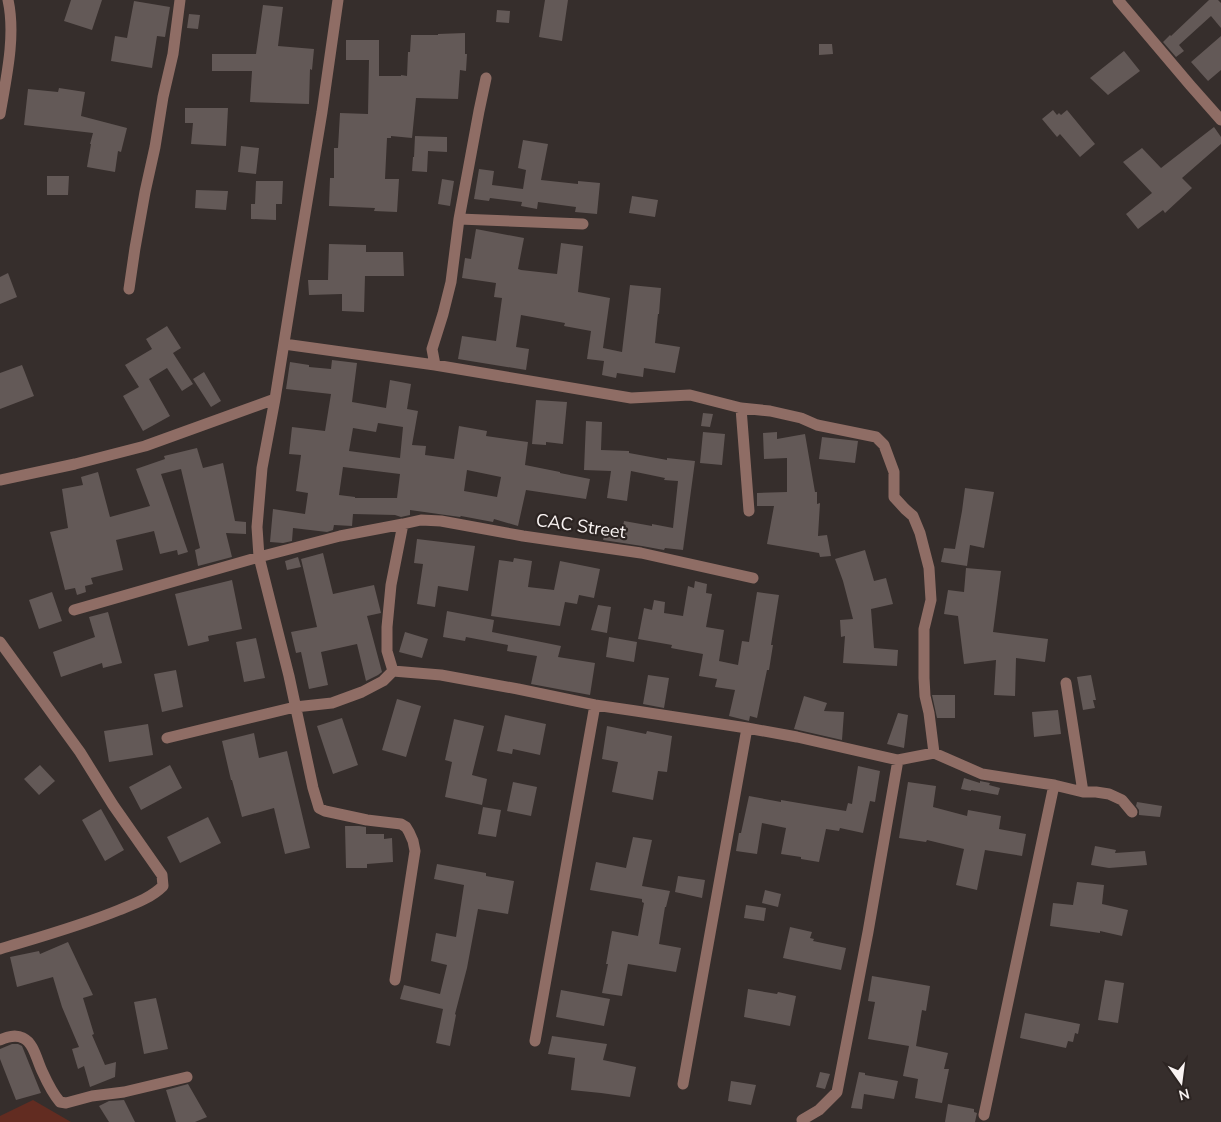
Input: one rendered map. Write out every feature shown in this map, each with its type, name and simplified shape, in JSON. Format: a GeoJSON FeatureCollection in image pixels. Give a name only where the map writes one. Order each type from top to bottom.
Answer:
{"type":"FeatureCollection","features":[{"type":"Feature","properties":{"kind":"street"},"geometry":{"type":"LineString","coordinates":[[0,114],[10,41],[11,14],[8,0]]}},
{"type":"Feature","properties":{"kind":"street"},"geometry":{"type":"LineString","coordinates":[[129,289],[163,97],[173,54],[180,0]]}},
{"type":"Feature","properties":{"kind":"street"},"geometry":{"type":"LineString","coordinates":[[338,0],[322,112],[262,468],[257,528],[259,557],[289,676],[319,808],[367,820],[401,824],[406,828],[413,841],[414,851],[395,980]]}},
{"type":"Feature","properties":{"kind":"street"},"geometry":{"type":"LineString","coordinates":[[1118,0],[1221,120]]}},
{"type":"Feature","properties":{"kind":"street"},"geometry":{"type":"LineString","coordinates":[[435,365],[432,349],[451,282],[460,219],[486,78]]}},
{"type":"Feature","properties":{"kind":"street"},"geometry":{"type":"LineString","coordinates":[[460,219],[583,224]]}},
{"type":"Feature","properties":{"kind":"street"},"geometry":{"type":"LineString","coordinates":[[284,344],[435,365],[631,398],[690,395],[741,408],[770,411],[801,418],[818,425],[876,438],[884,445],[894,472],[894,497],[913,516],[920,533],[929,568],[931,600],[924,629],[924,678],[934,753]]}},
{"type":"Feature","properties":{"kind":"street"},"geometry":{"type":"LineString","coordinates":[[0,480],[75,464],[144,446],[275,399]]}},
{"type":"Feature","properties":{"kind":"street"},"geometry":{"type":"LineString","coordinates":[[741,408],[749,510]]}},
{"type":"Feature","properties":{"kind":"street","name":"CAC Street"},"geometry":{"type":"LineString","coordinates":[[74,610],[259,557],[340,536],[421,520],[441,521],[523,536],[641,553],[753,578]]}},
{"type":"Feature","properties":{"kind":"street"},"geometry":{"type":"LineString","coordinates":[[394,671],[387,651],[387,627],[391,585],[403,524]]}},
{"type":"Feature","properties":{"kind":"street"},"geometry":{"type":"LineString","coordinates":[[0,642],[80,752],[113,805],[162,875],[163,886],[157,892],[138,902],[94,920],[0,949]]}},
{"type":"Feature","properties":{"kind":"street"},"geometry":{"type":"LineString","coordinates":[[167,738],[295,707],[332,703],[362,692],[383,681],[394,671],[441,675],[595,705],[747,728],[898,760],[934,753],[982,774],[1054,785],[1083,792],[1109,794],[1122,800],[1132,812]]}},
{"type":"Feature","properties":{"kind":"street"},"geometry":{"type":"LineString","coordinates":[[1066,683],[1083,792]]}},
{"type":"Feature","properties":{"kind":"street"},"geometry":{"type":"LineString","coordinates":[[535,1041],[595,705]]}},
{"type":"Feature","properties":{"kind":"street"},"geometry":{"type":"LineString","coordinates":[[683,1084],[747,728]]}},
{"type":"Feature","properties":{"kind":"street"},"geometry":{"type":"LineString","coordinates":[[802,1120],[819,1110],[837,1092],[868,932],[898,760]]}},
{"type":"Feature","properties":{"kind":"street"},"geometry":{"type":"LineString","coordinates":[[984,1115],[1054,785]]}},
{"type":"Feature","properties":{"kind":"street"},"geometry":{"type":"LineString","coordinates":[[0,1040],[17,1036],[27,1041],[42,1072],[60,1102],[66,1103],[92,1096],[124,1092],[187,1077]]}},
{"type":"Feature","properties":{"kind":"shaded area"},"geometry":{"type":"Polygon","coordinates":[[[33,1100],[71,1122],[0,1122],[0,1116],[33,1100]]]}},
{"type":"Feature","properties":{"kind":"building"},"geometry":{"type":"Polygon","coordinates":[[[71,0],[102,0],[92,30],[64,21],[71,0]]]}},
{"type":"Feature","properties":{"kind":"building"},"geometry":{"type":"Polygon","coordinates":[[[545,0],[568,0],[562,41],[539,37],[545,0]]]}},
{"type":"Feature","properties":{"kind":"building"},"geometry":{"type":"Polygon","coordinates":[[[1209,0],[1218,0],[1221,3],[1221,28],[1211,16],[1179,45],[1184,51],[1176,57],[1163,42],[1209,0]]]}},
{"type":"Feature","properties":{"kind":"building"},"geometry":{"type":"Polygon","coordinates":[[[134,1],[170,7],[165,37],[157,36],[152,68],[111,61],[115,36],[127,38],[134,1]]]}},
{"type":"Feature","properties":{"kind":"building"},"geometry":{"type":"Polygon","coordinates":[[[263,5],[283,7],[278,46],[314,49],[312,70],[310,69],[309,104],[250,102],[252,71],[212,71],[212,54],[256,54],[263,5]]]}},
{"type":"Feature","properties":{"kind":"building"},"geometry":{"type":"Polygon","coordinates":[[[497,10],[510,11],[509,23],[496,22],[497,10]]]}},
{"type":"Feature","properties":{"kind":"building"},"geometry":{"type":"Polygon","coordinates":[[[189,14],[200,15],[198,29],[187,28],[189,14]]]}},
{"type":"Feature","properties":{"kind":"building"},"geometry":{"type":"Polygon","coordinates":[[[465,33],[466,71],[460,70],[458,99],[416,98],[412,138],[391,136],[391,138],[387,138],[385,179],[399,179],[397,212],[374,211],[375,208],[329,206],[330,178],[334,178],[334,148],[338,148],[340,113],[368,114],[369,60],[346,60],[346,40],[379,40],[379,76],[407,76],[411,35],[465,33]]]}},
{"type":"Feature","properties":{"kind":"building"},"geometry":{"type":"Polygon","coordinates":[[[1221,36],[1221,70],[1208,81],[1191,62],[1221,36]]]}},
{"type":"Feature","properties":{"kind":"building"},"geometry":{"type":"Polygon","coordinates":[[[819,44],[832,44],[833,54],[819,55],[819,44]]]}},
{"type":"Feature","properties":{"kind":"building"},"geometry":{"type":"Polygon","coordinates":[[[1124,51],[1140,71],[1108,95],[1090,78],[1124,51]]]}},
{"type":"Feature","properties":{"kind":"building"},"geometry":{"type":"Polygon","coordinates":[[[59,88],[85,92],[81,116],[127,128],[121,152],[118,151],[115,172],[87,167],[93,133],[24,125],[28,89],[58,92],[59,88]]]}},
{"type":"Feature","properties":{"kind":"building"},"geometry":{"type":"Polygon","coordinates":[[[185,108],[228,108],[226,146],[191,144],[193,123],[185,123],[185,108]]]}},
{"type":"Feature","properties":{"kind":"building"},"geometry":{"type":"Polygon","coordinates":[[[1053,110],[1057,115],[1059,113],[1061,115],[1067,110],[1095,144],[1080,157],[1060,134],[1057,137],[1042,119],[1053,110]]]}},
{"type":"Feature","properties":{"kind":"building"},"geometry":{"type":"Polygon","coordinates":[[[1214,127],[1221,137],[1221,144],[1182,178],[1192,188],[1165,213],[1163,210],[1138,229],[1126,214],[1152,193],[1123,162],[1142,148],[1161,168],[1214,127]]]}},
{"type":"Feature","properties":{"kind":"building"},"geometry":{"type":"Polygon","coordinates":[[[415,136],[447,137],[447,152],[428,151],[427,172],[412,171],[415,136]]]}},
{"type":"Feature","properties":{"kind":"building"},"geometry":{"type":"Polygon","coordinates":[[[523,140],[548,144],[541,180],[578,184],[578,181],[600,183],[597,214],[575,212],[576,207],[538,202],[537,209],[521,206],[522,202],[490,198],[489,201],[474,199],[479,169],[494,171],[492,185],[523,189],[526,170],[518,168],[523,140]]]}},
{"type":"Feature","properties":{"kind":"building"},"geometry":{"type":"Polygon","coordinates":[[[241,146],[259,148],[256,174],[238,172],[241,146]]]}},
{"type":"Feature","properties":{"kind":"building"},"geometry":{"type":"Polygon","coordinates":[[[47,176],[69,176],[68,195],[47,195],[47,176]]]}},
{"type":"Feature","properties":{"kind":"building"},"geometry":{"type":"Polygon","coordinates":[[[442,179],[454,181],[450,206],[438,204],[442,179]]]}},
{"type":"Feature","properties":{"kind":"building"},"geometry":{"type":"Polygon","coordinates":[[[256,181],[283,181],[282,204],[276,204],[276,220],[251,219],[251,204],[255,204],[256,181]]]}},
{"type":"Feature","properties":{"kind":"building"},"geometry":{"type":"Polygon","coordinates":[[[196,190],[228,191],[226,210],[195,208],[196,190]]]}},
{"type":"Feature","properties":{"kind":"building"},"geometry":{"type":"Polygon","coordinates":[[[632,196],[658,200],[655,217],[629,213],[632,196]]]}},
{"type":"Feature","properties":{"kind":"building"},"geometry":{"type":"Polygon","coordinates":[[[476,229],[524,238],[518,269],[521,270],[557,274],[561,243],[583,246],[578,292],[610,298],[603,348],[622,352],[630,285],[661,288],[655,343],[680,347],[675,373],[644,368],[643,377],[617,373],[616,378],[602,375],[604,361],[587,359],[591,331],[564,326],[565,323],[521,315],[516,347],[529,349],[526,370],[458,359],[462,336],[496,341],[502,298],[494,297],[496,283],[462,278],[465,258],[471,259],[476,229]]]}},
{"type":"Feature","properties":{"kind":"building"},"geometry":{"type":"Polygon","coordinates":[[[329,244],[366,245],[366,252],[403,252],[404,276],[365,276],[364,312],[342,311],[342,294],[309,295],[308,280],[328,280],[329,244]]]}},
{"type":"Feature","properties":{"kind":"building"},"geometry":{"type":"Polygon","coordinates":[[[8,273],[17,297],[0,304],[0,277],[8,273]]]}},
{"type":"Feature","properties":{"kind":"building"},"geometry":{"type":"Polygon","coordinates":[[[167,326],[181,348],[173,353],[193,384],[182,391],[167,368],[149,379],[170,416],[143,431],[123,396],[139,387],[125,365],[152,349],[146,339],[167,326]]]}},
{"type":"Feature","properties":{"kind":"building"},"geometry":{"type":"Polygon","coordinates":[[[332,360],[357,363],[352,402],[386,408],[390,380],[411,384],[407,409],[418,411],[412,445],[426,446],[425,455],[454,459],[459,426],[487,431],[486,436],[528,442],[525,465],[590,479],[586,499],[526,490],[518,526],[494,519],[493,522],[410,510],[410,515],[401,517],[395,515],[353,514],[352,526],[334,525],[333,530],[327,532],[293,528],[292,541],[283,543],[270,542],[273,509],[305,514],[308,493],[296,491],[301,455],[289,454],[292,427],[325,431],[331,394],[286,389],[290,362],[309,365],[309,367],[331,369],[332,360]],[[378,423],[376,432],[353,428],[349,451],[400,458],[403,427],[378,423]],[[343,467],[339,495],[355,498],[397,498],[400,474],[343,467]],[[467,470],[464,491],[497,497],[501,477],[467,470]]]}},
{"type":"Feature","properties":{"kind":"building"},"geometry":{"type":"Polygon","coordinates":[[[22,365],[34,396],[0,409],[0,373],[22,365]]]}},
{"type":"Feature","properties":{"kind":"building"},"geometry":{"type":"Polygon","coordinates":[[[204,372],[221,401],[211,407],[193,379],[204,372]]]}},
{"type":"Feature","properties":{"kind":"building"},"geometry":{"type":"Polygon","coordinates":[[[536,400],[567,402],[563,444],[546,442],[546,445],[532,444],[536,400]]]}},
{"type":"Feature","properties":{"kind":"building"},"geometry":{"type":"Polygon","coordinates":[[[703,413],[713,414],[710,427],[701,426],[703,413]]]}},
{"type":"Feature","properties":{"kind":"building"},"geometry":{"type":"Polygon","coordinates":[[[586,421],[602,422],[601,450],[629,451],[629,453],[667,460],[667,458],[695,461],[683,550],[665,548],[664,550],[603,540],[606,529],[622,532],[624,521],[673,528],[678,481],[664,480],[665,478],[631,471],[627,501],[607,498],[611,471],[584,470],[586,421]]]}},
{"type":"Feature","properties":{"kind":"building"},"geometry":{"type":"Polygon","coordinates":[[[703,432],[725,434],[722,465],[700,463],[703,432]]]}},
{"type":"Feature","properties":{"kind":"building"},"geometry":{"type":"Polygon","coordinates":[[[777,432],[777,439],[805,434],[815,492],[817,492],[817,504],[820,503],[818,536],[827,535],[831,556],[820,557],[819,553],[767,544],[774,506],[757,506],[757,493],[787,492],[787,458],[764,459],[763,433],[777,432]]]}},
{"type":"Feature","properties":{"kind":"building"},"geometry":{"type":"Polygon","coordinates":[[[822,437],[858,441],[855,463],[819,459],[822,437]]]}},
{"type":"Feature","properties":{"kind":"building"},"geometry":{"type":"Polygon","coordinates":[[[197,448],[203,468],[223,463],[235,521],[246,522],[246,534],[226,533],[232,557],[198,566],[195,550],[200,548],[181,469],[161,474],[188,552],[178,555],[177,550],[160,554],[154,531],[116,540],[123,570],[91,578],[93,584],[85,586],[86,592],[77,595],[75,588],[65,590],[50,532],[68,528],[62,489],[83,485],[81,477],[98,472],[110,517],[150,506],[136,469],[165,459],[164,456],[197,448]]]}},
{"type":"Feature","properties":{"kind":"building"},"geometry":{"type":"Polygon","coordinates":[[[965,488],[994,492],[984,548],[970,545],[967,566],[941,562],[944,548],[955,549],[965,488]]]}},
{"type":"Feature","properties":{"kind":"building"},"geometry":{"type":"Polygon","coordinates":[[[417,539],[475,546],[468,591],[438,586],[435,607],[417,604],[423,564],[414,563],[417,539]]]}},
{"type":"Feature","properties":{"kind":"building"},"geometry":{"type":"Polygon","coordinates":[[[865,550],[874,581],[886,578],[893,604],[871,609],[874,648],[898,650],[897,666],[843,663],[845,636],[841,637],[840,620],[853,619],[835,559],[865,550]]]}},
{"type":"Feature","properties":{"kind":"building"},"geometry":{"type":"Polygon","coordinates":[[[323,553],[333,594],[374,585],[381,613],[367,616],[382,672],[366,681],[357,644],[321,652],[328,685],[309,689],[301,652],[296,653],[291,632],[317,627],[301,559],[323,553]]]}},
{"type":"Feature","properties":{"kind":"building"},"geometry":{"type":"Polygon","coordinates":[[[298,557],[301,567],[287,570],[285,561],[298,557]]]}},
{"type":"Feature","properties":{"kind":"building"},"geometry":{"type":"Polygon","coordinates":[[[514,558],[532,561],[528,587],[554,590],[560,561],[600,569],[594,598],[579,595],[577,604],[565,602],[560,626],[491,616],[499,560],[513,562],[514,558]]]}},
{"type":"Feature","properties":{"kind":"building"},"geometry":{"type":"Polygon","coordinates":[[[966,568],[1001,571],[993,632],[1048,639],[1045,662],[1016,658],[1015,696],[994,695],[996,660],[964,664],[958,616],[944,614],[948,590],[964,592],[966,568]]]}},
{"type":"Feature","properties":{"kind":"building"},"geometry":{"type":"Polygon","coordinates":[[[232,580],[242,629],[208,636],[209,641],[188,646],[175,594],[232,580]]]}},
{"type":"Feature","properties":{"kind":"building"},"geometry":{"type":"Polygon","coordinates":[[[695,581],[707,584],[706,593],[712,594],[706,627],[724,630],[719,661],[738,665],[742,641],[749,642],[757,592],[779,595],[769,670],[767,670],[757,718],[750,716],[749,721],[729,716],[735,690],[715,687],[717,679],[699,676],[703,654],[671,648],[672,645],[638,639],[644,608],[652,610],[654,600],[665,602],[664,613],[683,616],[688,586],[694,588],[695,581]]]}},
{"type":"Feature","properties":{"kind":"building"},"geometry":{"type":"Polygon","coordinates":[[[52,592],[62,621],[39,629],[29,600],[52,592]]]}},
{"type":"Feature","properties":{"kind":"building"},"geometry":{"type":"Polygon","coordinates":[[[598,605],[611,607],[607,633],[591,630],[598,605]]]}},
{"type":"Feature","properties":{"kind":"building"},"geometry":{"type":"Polygon","coordinates":[[[447,611],[494,620],[492,632],[561,646],[558,657],[595,663],[590,695],[531,684],[537,656],[507,651],[508,645],[466,637],[465,641],[443,637],[447,611]]]}},
{"type":"Feature","properties":{"kind":"building"},"geometry":{"type":"Polygon","coordinates":[[[108,612],[122,663],[103,668],[102,663],[61,677],[53,652],[95,637],[89,617],[108,612]]]}},
{"type":"Feature","properties":{"kind":"building"},"geometry":{"type":"Polygon","coordinates":[[[405,632],[428,639],[422,658],[399,652],[405,632]]]}},
{"type":"Feature","properties":{"kind":"building"},"geometry":{"type":"Polygon","coordinates":[[[609,637],[637,642],[634,662],[606,657],[609,637]]]}},
{"type":"Feature","properties":{"kind":"building"},"geometry":{"type":"Polygon","coordinates":[[[256,638],[265,678],[244,682],[236,642],[256,638]]]}},
{"type":"Feature","properties":{"kind":"building"},"geometry":{"type":"Polygon","coordinates":[[[176,670],[183,707],[162,712],[154,674],[176,670]]]}},
{"type":"Feature","properties":{"kind":"building"},"geometry":{"type":"Polygon","coordinates":[[[648,675],[669,678],[664,708],[643,704],[648,675]]]}},
{"type":"Feature","properties":{"kind":"building"},"geometry":{"type":"Polygon","coordinates":[[[1091,675],[1096,700],[1093,700],[1095,708],[1083,710],[1077,677],[1091,675]]]}},
{"type":"Feature","properties":{"kind":"building"},"geometry":{"type":"Polygon","coordinates":[[[932,695],[955,695],[955,718],[937,718],[932,695]]]}},
{"type":"Feature","properties":{"kind":"building"},"geometry":{"type":"Polygon","coordinates":[[[804,696],[827,703],[824,711],[844,712],[842,740],[794,729],[804,696]]]}},
{"type":"Feature","properties":{"kind":"building"},"geometry":{"type":"Polygon","coordinates":[[[397,699],[421,706],[406,757],[382,750],[397,699]]]}},
{"type":"Feature","properties":{"kind":"building"},"geometry":{"type":"Polygon","coordinates":[[[1058,710],[1061,734],[1034,737],[1032,712],[1058,710]]]}},
{"type":"Feature","properties":{"kind":"building"},"geometry":{"type":"Polygon","coordinates":[[[898,713],[908,715],[904,748],[887,744],[898,713]]]}},
{"type":"Feature","properties":{"kind":"building"},"geometry":{"type":"Polygon","coordinates":[[[505,715],[546,724],[540,755],[513,749],[512,754],[497,751],[505,715]]]}},
{"type":"Feature","properties":{"kind":"building"},"geometry":{"type":"Polygon","coordinates":[[[342,718],[358,765],[333,774],[317,726],[342,718]]]}},
{"type":"Feature","properties":{"kind":"building"},"geometry":{"type":"Polygon","coordinates":[[[454,719],[484,726],[472,775],[487,779],[482,805],[445,797],[452,762],[445,760],[454,719]]]}},
{"type":"Feature","properties":{"kind":"building"},"geometry":{"type":"Polygon","coordinates":[[[148,724],[153,755],[109,762],[104,731],[148,724]]]}},
{"type":"Feature","properties":{"kind":"building"},"geometry":{"type":"Polygon","coordinates":[[[607,726],[646,734],[647,731],[672,736],[667,772],[658,771],[653,800],[612,792],[618,762],[602,759],[607,726]]]}},
{"type":"Feature","properties":{"kind":"building"},"geometry":{"type":"Polygon","coordinates":[[[254,733],[259,758],[287,751],[310,848],[285,854],[274,808],[242,817],[222,741],[254,733]]]}},
{"type":"Feature","properties":{"kind":"building"},"geometry":{"type":"Polygon","coordinates":[[[40,765],[55,781],[39,795],[24,779],[40,765]]]}},
{"type":"Feature","properties":{"kind":"building"},"geometry":{"type":"Polygon","coordinates":[[[170,765],[182,788],[141,810],[129,787],[170,765]]]}},
{"type":"Feature","properties":{"kind":"building"},"geometry":{"type":"Polygon","coordinates":[[[858,766],[880,771],[875,802],[870,801],[863,833],[840,828],[839,831],[826,829],[819,862],[781,854],[786,828],[762,823],[757,854],[736,851],[749,796],[846,811],[848,803],[852,804],[858,766]]]}},
{"type":"Feature","properties":{"kind":"building"},"geometry":{"type":"Polygon","coordinates":[[[964,778],[980,783],[980,781],[990,783],[989,785],[1000,788],[998,795],[961,789],[964,778]]]}},
{"type":"Feature","properties":{"kind":"building"},"geometry":{"type":"Polygon","coordinates":[[[513,782],[537,787],[531,816],[507,811],[513,782]]]}},
{"type":"Feature","properties":{"kind":"building"},"geometry":{"type":"Polygon","coordinates":[[[908,782],[936,786],[933,807],[967,816],[968,810],[1001,816],[999,829],[1026,834],[1022,856],[985,850],[977,890],[956,885],[964,849],[927,840],[926,842],[899,838],[908,782]]]}},
{"type":"Feature","properties":{"kind":"building"},"geometry":{"type":"Polygon","coordinates":[[[1137,802],[1162,806],[1160,817],[1139,815],[1139,810],[1136,806],[1137,802]]]}},
{"type":"Feature","properties":{"kind":"building"},"geometry":{"type":"Polygon","coordinates":[[[483,807],[501,810],[496,837],[478,834],[483,807]]]}},
{"type":"Feature","properties":{"kind":"building"},"geometry":{"type":"Polygon","coordinates":[[[101,809],[124,850],[105,861],[82,820],[101,809]]]}},
{"type":"Feature","properties":{"kind":"building"},"geometry":{"type":"Polygon","coordinates":[[[208,817],[221,843],[180,863],[167,837],[208,817]]]}},
{"type":"Feature","properties":{"kind":"building"},"geometry":{"type":"Polygon","coordinates":[[[345,826],[366,827],[366,834],[384,834],[384,839],[392,838],[393,862],[367,864],[367,868],[346,868],[345,826]]]}},
{"type":"Feature","properties":{"kind":"building"},"geometry":{"type":"Polygon","coordinates":[[[633,837],[652,840],[642,886],[670,891],[665,907],[659,944],[681,948],[676,972],[628,964],[622,996],[602,993],[612,931],[638,936],[644,903],[642,899],[590,890],[596,862],[626,868],[633,837]]]}},
{"type":"Feature","properties":{"kind":"building"},"geometry":{"type":"Polygon","coordinates":[[[1095,846],[1116,850],[1115,853],[1145,851],[1147,865],[1109,868],[1091,865],[1095,846]]]}},
{"type":"Feature","properties":{"kind":"building"},"geometry":{"type":"Polygon","coordinates":[[[437,864],[486,873],[486,876],[514,881],[508,914],[478,909],[467,968],[455,1014],[450,1046],[436,1043],[443,1009],[400,999],[404,985],[440,994],[447,965],[431,961],[436,933],[456,937],[464,885],[434,879],[437,864]]]}},
{"type":"Feature","properties":{"kind":"building"},"geometry":{"type":"Polygon","coordinates":[[[678,876],[705,880],[702,898],[675,892],[678,876]]]}},
{"type":"Feature","properties":{"kind":"building"},"geometry":{"type":"Polygon","coordinates":[[[1077,882],[1104,885],[1102,904],[1128,910],[1122,936],[1100,931],[1100,933],[1050,926],[1053,903],[1073,905],[1077,882]]]}},
{"type":"Feature","properties":{"kind":"building"},"geometry":{"type":"Polygon","coordinates":[[[765,890],[781,894],[778,907],[762,903],[765,890]]]}},
{"type":"Feature","properties":{"kind":"building"},"geometry":{"type":"Polygon","coordinates":[[[746,905],[766,908],[764,921],[744,918],[746,905]]]}},
{"type":"Feature","properties":{"kind":"building"},"geometry":{"type":"Polygon","coordinates":[[[790,927],[812,932],[810,938],[814,939],[813,941],[846,948],[841,970],[783,958],[790,927]]]}},
{"type":"Feature","properties":{"kind":"building"},"geometry":{"type":"Polygon","coordinates":[[[68,942],[93,995],[83,998],[94,1034],[92,1035],[105,1065],[116,1062],[115,1077],[90,1087],[84,1066],[78,1069],[72,1049],[79,1047],[62,1007],[53,977],[17,987],[10,957],[39,951],[40,954],[68,942]]]}},
{"type":"Feature","properties":{"kind":"building"},"geometry":{"type":"Polygon","coordinates":[[[872,976],[930,986],[926,1011],[922,1010],[916,1046],[948,1053],[944,1069],[949,1069],[942,1103],[915,1098],[918,1079],[903,1076],[909,1046],[868,1039],[875,1002],[868,1001],[872,976]]]}},
{"type":"Feature","properties":{"kind":"building"},"geometry":{"type":"Polygon","coordinates":[[[1105,980],[1124,983],[1118,1023],[1098,1020],[1105,980]]]}},
{"type":"Feature","properties":{"kind":"building"},"geometry":{"type":"Polygon","coordinates":[[[748,989],[796,996],[790,1026],[744,1017],[748,989]]]}},
{"type":"Feature","properties":{"kind":"building"},"geometry":{"type":"Polygon","coordinates":[[[561,990],[610,999],[604,1026],[556,1017],[561,990]]]}},
{"type":"Feature","properties":{"kind":"building"},"geometry":{"type":"Polygon","coordinates":[[[156,998],[168,1049],[144,1054],[134,1002],[156,998]]]}},
{"type":"Feature","properties":{"kind":"building"},"geometry":{"type":"Polygon","coordinates":[[[1025,1013],[1080,1024],[1078,1034],[1075,1033],[1073,1042],[1068,1041],[1066,1048],[1020,1038],[1025,1013]]]}},
{"type":"Feature","properties":{"kind":"building"},"geometry":{"type":"Polygon","coordinates":[[[552,1036],[607,1044],[603,1060],[636,1067],[630,1097],[571,1090],[575,1058],[548,1054],[552,1036]]]}},
{"type":"Feature","properties":{"kind":"building"},"geometry":{"type":"Polygon","coordinates":[[[12,1044],[22,1046],[41,1093],[16,1100],[0,1059],[0,1049],[12,1044]]]}},
{"type":"Feature","properties":{"kind":"building"},"geometry":{"type":"Polygon","coordinates":[[[820,1072],[830,1074],[825,1089],[816,1087],[820,1072]]]}},
{"type":"Feature","properties":{"kind":"building"},"geometry":{"type":"Polygon","coordinates":[[[859,1072],[865,1073],[865,1075],[898,1081],[894,1099],[864,1094],[862,1109],[851,1108],[859,1072]]]}},
{"type":"Feature","properties":{"kind":"building"},"geometry":{"type":"Polygon","coordinates":[[[731,1081],[756,1085],[751,1105],[728,1101],[731,1081]]]}},
{"type":"Feature","properties":{"kind":"building"},"geometry":{"type":"Polygon","coordinates":[[[188,1084],[207,1117],[195,1122],[176,1122],[166,1090],[188,1084]]]}},
{"type":"Feature","properties":{"kind":"building"},"geometry":{"type":"Polygon","coordinates":[[[124,1100],[135,1122],[109,1122],[99,1106],[109,1101],[124,1100]]]}},
{"type":"Feature","properties":{"kind":"building"},"geometry":{"type":"Polygon","coordinates":[[[948,1104],[974,1109],[974,1112],[977,1113],[975,1122],[945,1122],[948,1104]]]}}]}
